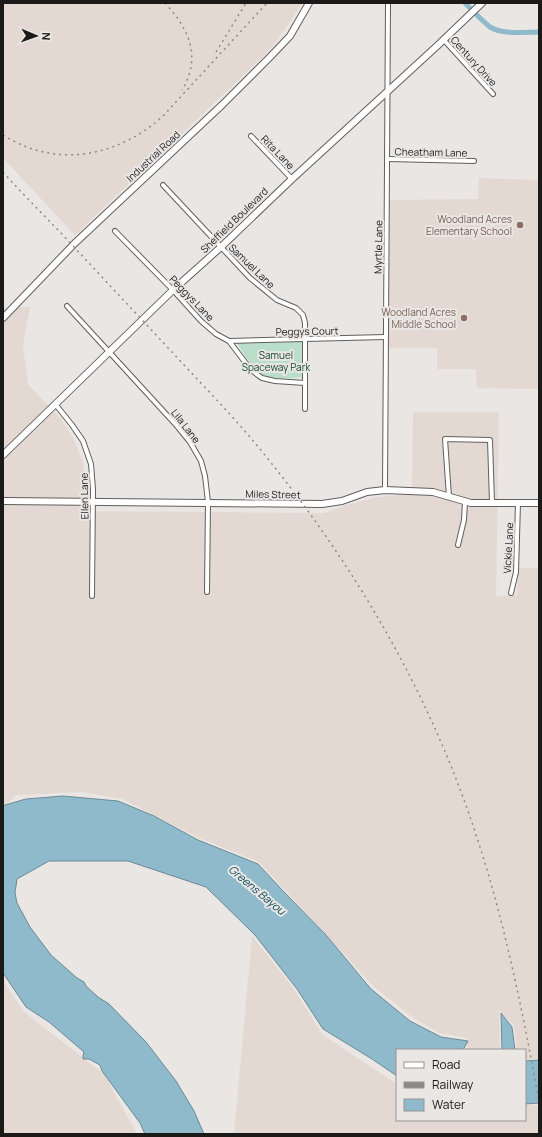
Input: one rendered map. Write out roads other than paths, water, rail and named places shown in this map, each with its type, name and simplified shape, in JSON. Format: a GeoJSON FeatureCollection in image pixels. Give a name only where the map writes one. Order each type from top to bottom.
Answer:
{"type":"FeatureCollection","features":[{"type":"Feature","properties":{"kind":"street","name":"Industrial Road"},"geometry":{"type":"LineString","coordinates":[[3,318],[75,244],[222,105],[270,57],[290,36],[309,3]]}},
{"type":"Feature","properties":{"kind":"street","name":"Myrtle Lane"},"geometry":{"type":"LineString","coordinates":[[385,490],[388,3]]}},
{"type":"Feature","properties":{"kind":"street","name":"Sheffield Boulevard"},"geometry":{"type":"LineString","coordinates":[[3,455],[56,406],[173,290],[221,247],[480,4]]}},
{"type":"Feature","properties":{"kind":"street","name":"Century Drive"},"geometry":{"type":"LineString","coordinates":[[443,39],[493,94]]}},
{"type":"Feature","properties":{"kind":"street","name":"Rita Lane"},"geometry":{"type":"LineString","coordinates":[[251,136],[292,179]]}},
{"type":"Feature","properties":{"kind":"street","name":"Cheatham Lane"},"geometry":{"type":"LineString","coordinates":[[388,159],[474,160]]}},
{"type":"Feature","properties":{"kind":"street","name":"Samuel Lane"},"geometry":{"type":"LineString","coordinates":[[163,185],[250,278],[277,300],[296,308],[303,315],[305,322],[305,409]]}},
{"type":"Feature","properties":{"kind":"street","name":"Peggys Lane"},"geometry":{"type":"LineString","coordinates":[[115,231],[201,321],[216,334],[229,341],[251,370],[262,378],[275,382],[304,383]]}},
{"type":"Feature","properties":{"kind":"street","name":"Lila Lane"},"geometry":{"type":"LineString","coordinates":[[67,306],[177,426],[190,442],[201,461],[205,476],[208,502],[207,592]]}},
{"type":"Feature","properties":{"kind":"street","name":"Peggys Court"},"geometry":{"type":"LineString","coordinates":[[229,341],[385,337]]}},
{"type":"Feature","properties":{"kind":"street","name":"Ellen Lane"},"geometry":{"type":"LineString","coordinates":[[56,406],[83,441],[91,464],[93,489],[92,596]]}},
{"type":"Feature","properties":{"kind":"street"},"geometry":{"type":"LineString","coordinates":[[449,497],[445,439],[490,440],[492,503]]}},
{"type":"Feature","properties":{"kind":"street","name":"Miles Street"},"geometry":{"type":"LineString","coordinates":[[3,501],[330,503],[342,501],[367,492],[385,490],[434,492],[465,502],[539,503]]}},
{"type":"Feature","properties":{"kind":"street"},"geometry":{"type":"LineString","coordinates":[[458,545],[464,520],[465,502]]}},
{"type":"Feature","properties":{"kind":"street","name":"Vickie Lane"},"geometry":{"type":"LineString","coordinates":[[511,593],[516,572],[518,503]]}},
{"type":"Feature","properties":{"kind":"water","name":"Greens Bayou"},"geometry":{"type":"Polygon","coordinates":[[[63,796],[118,801],[154,816],[198,840],[258,864],[326,935],[371,989],[410,1021],[441,1037],[468,1041],[464,1049],[396,1049],[396,1075],[323,1029],[297,989],[255,935],[206,887],[128,861],[49,861],[17,879],[15,893],[17,903],[30,927],[51,955],[77,978],[84,982],[86,986],[98,997],[109,1004],[146,1042],[176,1081],[194,1111],[204,1134],[145,1134],[140,1123],[102,1071],[100,1065],[89,1059],[83,1059],[84,1052],[49,1022],[26,1007],[3,973],[3,807],[5,805],[26,799],[63,796]]]}},
{"type":"Feature","properties":{"kind":"water"},"geometry":{"type":"Polygon","coordinates":[[[501,1013],[512,1027],[515,1049],[502,1049],[501,1013]]]}},
{"type":"Feature","properties":{"kind":"water"},"geometry":{"type":"Polygon","coordinates":[[[539,1060],[539,1103],[526,1104],[526,1061],[539,1060]]]}},
{"type":"Feature","properties":{"kind":"waterway"},"geometry":{"type":"LineString","coordinates":[[465,3],[495,30],[539,32]]}},
{"type":"Feature","properties":{"kind":"railway"},"geometry":{"type":"LineString","coordinates":[[165,3],[181,23],[190,44],[192,55],[191,66],[188,78],[182,90]]}},
{"type":"Feature","properties":{"kind":"railway"},"geometry":{"type":"LineString","coordinates":[[216,52],[246,3]]}},
{"type":"Feature","properties":{"kind":"railway"},"geometry":{"type":"LineString","coordinates":[[3,135],[23,146],[44,152],[65,155],[86,154],[107,149],[126,141],[145,130],[163,116],[267,3]]}},
{"type":"Feature","properties":{"kind":"railway"},"geometry":{"type":"LineString","coordinates":[[3,172],[238,423],[258,447],[302,503],[334,548],[364,594],[392,642],[440,741],[461,792],[479,844],[506,939],[527,1036],[539,1101]]}},
{"type":"Feature","properties":{"kind":"place","name":"Woodland Acres Elementary School"},"geometry":{"type":"Point","coordinates":[520,225]}},
{"type":"Feature","properties":{"kind":"place","name":"Woodland Acres Middle School"},"geometry":{"type":"Point","coordinates":[464,318]}},
{"type":"Feature","properties":{"kind":"park label","name":"Samuel Spaceway Park"},"geometry":{"type":"Point","coordinates":[276,360]}}]}
